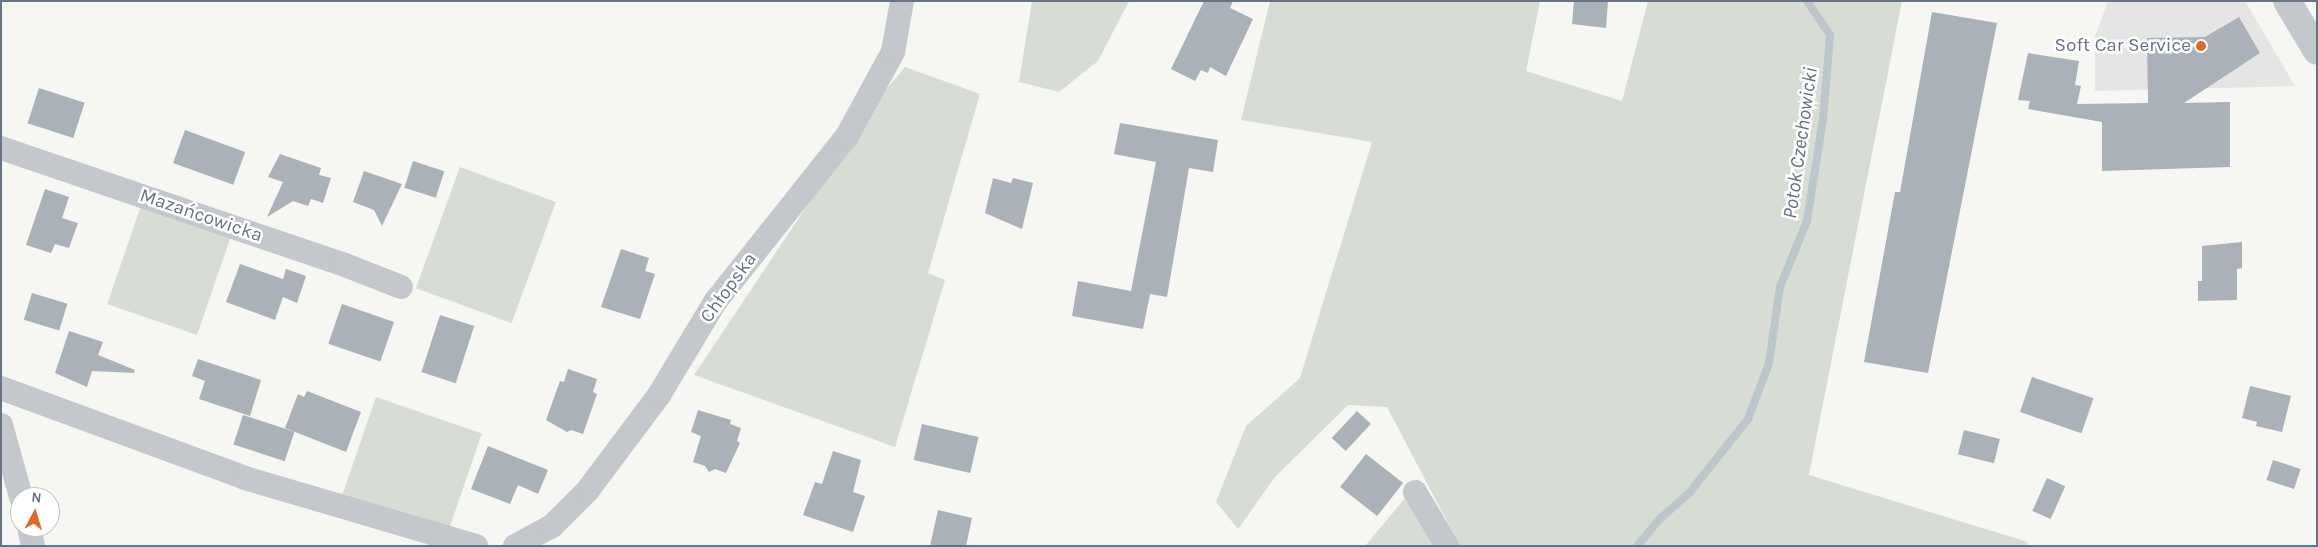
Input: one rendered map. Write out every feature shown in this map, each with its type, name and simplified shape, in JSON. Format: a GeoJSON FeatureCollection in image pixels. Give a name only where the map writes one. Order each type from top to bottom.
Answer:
{"type":"FeatureCollection","features":[{"type":"Feature","properties":{"kind":"street","name":"Chłopska"},"geometry":{"type":"LineString","coordinates":[[515,546],[552,526],[588,490],[658,395],[715,302],[847,136],[893,52],[902,1]]}},
{"type":"Feature","properties":{"kind":"street"},"geometry":{"type":"LineString","coordinates":[[2287,1],[2317,50]]}},
{"type":"Feature","properties":{"kind":"street","name":"Mazańcowicka"},"geometry":{"type":"LineString","coordinates":[[1,148],[345,265],[401,287]]}},
{"type":"Feature","properties":{"kind":"street"},"geometry":{"type":"LineString","coordinates":[[1,388],[244,478],[476,546]]}},
{"type":"Feature","properties":{"kind":"street"},"geometry":{"type":"LineString","coordinates":[[1,425],[18,487]]}},
{"type":"Feature","properties":{"kind":"street"},"geometry":{"type":"LineString","coordinates":[[1414,492],[1447,546]]}},
{"type":"Feature","properties":{"kind":"shaded area"},"geometry":{"type":"Polygon","coordinates":[[[1032,1],[1129,1],[1098,61],[1059,92],[1019,82],[1032,1]]]}},
{"type":"Feature","properties":{"kind":"shaded area"},"geometry":{"type":"Polygon","coordinates":[[[1270,1],[1540,1],[1526,71],[1622,101],[1648,1],[1902,1],[1809,475],[2028,542],[2027,546],[1460,546],[1387,407],[1348,405],[1275,477],[1238,529],[1216,502],[1246,426],[1300,378],[1372,142],[1241,120],[1270,1]]]}},
{"type":"Feature","properties":{"kind":"shaded area"},"geometry":{"type":"Polygon","coordinates":[[[2108,1],[2245,1],[2295,86],[2095,91],[2095,36],[2108,1]]]}},
{"type":"Feature","properties":{"kind":"shaded area"},"geometry":{"type":"Polygon","coordinates":[[[905,67],[980,94],[928,273],[945,280],[895,447],[694,375],[879,98],[905,67]]]}},
{"type":"Feature","properties":{"kind":"shaded area"},"geometry":{"type":"Polygon","coordinates":[[[460,167],[556,202],[512,323],[416,288],[460,167]]]}},
{"type":"Feature","properties":{"kind":"shaded area"},"geometry":{"type":"Polygon","coordinates":[[[143,200],[233,231],[197,335],[107,304],[143,200]]]}},
{"type":"Feature","properties":{"kind":"shaded area"},"geometry":{"type":"Polygon","coordinates":[[[376,397],[482,433],[445,539],[340,503],[376,397]]]}},
{"type":"Feature","properties":{"kind":"shaded area"},"geometry":{"type":"Polygon","coordinates":[[[1406,497],[1435,546],[1365,546],[1406,497]]]}},
{"type":"Feature","properties":{"kind":"building"},"geometry":{"type":"Polygon","coordinates":[[[1204,1],[1233,1],[1230,8],[1253,19],[1226,76],[1210,67],[1208,73],[1201,70],[1195,81],[1171,69],[1204,1]]]}},
{"type":"Feature","properties":{"kind":"building"},"geometry":{"type":"Polygon","coordinates":[[[1574,1],[1608,1],[1606,28],[1572,24],[1574,1]]]}},
{"type":"Feature","properties":{"kind":"building"},"geometry":{"type":"Polygon","coordinates":[[[1932,12],[1997,23],[1928,373],[1864,362],[1895,192],[1900,192],[1932,12]]]}},
{"type":"Feature","properties":{"kind":"building"},"geometry":{"type":"Polygon","coordinates":[[[2239,17],[2260,53],[2184,103],[2230,102],[2230,167],[2102,171],[2102,122],[2028,109],[2030,101],[2018,100],[2028,53],[2079,61],[2075,85],[2081,86],[2077,104],[2148,103],[2147,38],[2205,37],[2239,17]]]}},
{"type":"Feature","properties":{"kind":"building"},"geometry":{"type":"Polygon","coordinates":[[[39,88],[85,103],[73,138],[28,123],[39,88]]]}},
{"type":"Feature","properties":{"kind":"building"},"geometry":{"type":"Polygon","coordinates":[[[1120,123],[1218,140],[1213,172],[1189,168],[1167,297],[1150,294],[1143,329],[1072,316],[1078,281],[1131,291],[1156,162],[1114,154],[1120,123]]]}},
{"type":"Feature","properties":{"kind":"building"},"geometry":{"type":"Polygon","coordinates":[[[185,130],[245,152],[233,185],[173,163],[185,130]]]}},
{"type":"Feature","properties":{"kind":"building"},"geometry":{"type":"Polygon","coordinates":[[[280,154],[321,168],[319,175],[331,178],[323,203],[311,199],[308,206],[293,201],[267,217],[283,182],[268,177],[280,154]]]}},
{"type":"Feature","properties":{"kind":"building"},"geometry":{"type":"Polygon","coordinates":[[[413,161],[444,171],[436,198],[404,188],[413,161]]]}},
{"type":"Feature","properties":{"kind":"building"},"geometry":{"type":"Polygon","coordinates":[[[364,171],[402,184],[382,226],[374,210],[353,202],[364,171]]]}},
{"type":"Feature","properties":{"kind":"building"},"geometry":{"type":"Polygon","coordinates":[[[993,178],[1011,183],[1013,178],[1033,183],[1022,229],[985,213],[993,178]]]}},
{"type":"Feature","properties":{"kind":"building"},"geometry":{"type":"Polygon","coordinates":[[[45,189],[69,197],[62,218],[78,223],[69,248],[55,244],[51,253],[26,245],[45,189]]]}},
{"type":"Feature","properties":{"kind":"building"},"geometry":{"type":"Polygon","coordinates":[[[2242,242],[2242,268],[2237,269],[2237,300],[2198,301],[2198,281],[2202,281],[2202,246],[2242,242]]]}},
{"type":"Feature","properties":{"kind":"building"},"geometry":{"type":"Polygon","coordinates":[[[621,249],[649,258],[645,271],[655,274],[640,319],[601,307],[621,249]]]}},
{"type":"Feature","properties":{"kind":"building"},"geometry":{"type":"Polygon","coordinates":[[[240,264],[283,279],[286,269],[306,276],[297,303],[283,297],[275,320],[226,302],[240,264]]]}},
{"type":"Feature","properties":{"kind":"building"},"geometry":{"type":"Polygon","coordinates":[[[32,293],[67,304],[59,331],[24,320],[32,293]]]}},
{"type":"Feature","properties":{"kind":"building"},"geometry":{"type":"Polygon","coordinates":[[[342,304],[394,322],[380,362],[328,344],[342,304]]]}},
{"type":"Feature","properties":{"kind":"building"},"geometry":{"type":"Polygon","coordinates":[[[440,315],[474,326],[456,383],[421,372],[440,315]]]}},
{"type":"Feature","properties":{"kind":"building"},"geometry":{"type":"Polygon","coordinates":[[[69,331],[103,342],[98,355],[135,370],[134,373],[92,371],[87,387],[55,373],[69,331]]]}},
{"type":"Feature","properties":{"kind":"building"},"geometry":{"type":"Polygon","coordinates":[[[198,359],[261,380],[250,416],[199,399],[205,381],[192,376],[198,359]]]}},
{"type":"Feature","properties":{"kind":"building"},"geometry":{"type":"Polygon","coordinates":[[[568,369],[597,379],[593,392],[597,394],[583,434],[571,430],[567,432],[546,420],[560,381],[564,382],[568,369]]]}},
{"type":"Feature","properties":{"kind":"building"},"geometry":{"type":"Polygon","coordinates":[[[2032,377],[2093,398],[2081,433],[2020,412],[2032,377]]]}},
{"type":"Feature","properties":{"kind":"building"},"geometry":{"type":"Polygon","coordinates":[[[2250,386],[2291,396],[2282,432],[2256,426],[2257,422],[2242,418],[2250,386]]]}},
{"type":"Feature","properties":{"kind":"building"},"geometry":{"type":"Polygon","coordinates":[[[307,391],[361,412],[346,452],[285,428],[298,394],[304,397],[307,391]]]}},
{"type":"Feature","properties":{"kind":"building"},"geometry":{"type":"Polygon","coordinates":[[[698,410],[731,420],[730,424],[741,428],[737,441],[740,443],[726,473],[715,469],[709,472],[705,466],[693,462],[701,436],[691,432],[698,410]]]}},
{"type":"Feature","properties":{"kind":"building"},"geometry":{"type":"Polygon","coordinates":[[[1357,411],[1371,424],[1346,451],[1332,438],[1357,411]]]}},
{"type":"Feature","properties":{"kind":"building"},"geometry":{"type":"Polygon","coordinates":[[[243,415],[294,432],[285,461],[233,444],[243,415]]]}},
{"type":"Feature","properties":{"kind":"building"},"geometry":{"type":"Polygon","coordinates":[[[922,424],[979,437],[970,473],[914,460],[922,424]]]}},
{"type":"Feature","properties":{"kind":"building"},"geometry":{"type":"Polygon","coordinates":[[[1964,430],[2000,439],[1994,463],[1958,454],[1964,430]]]}},
{"type":"Feature","properties":{"kind":"building"},"geometry":{"type":"Polygon","coordinates":[[[488,446],[548,470],[538,494],[518,485],[510,504],[471,489],[488,446]]]}},
{"type":"Feature","properties":{"kind":"building"},"geometry":{"type":"Polygon","coordinates":[[[833,451],[861,460],[853,492],[865,496],[853,532],[803,515],[815,482],[822,484],[833,451]]]}},
{"type":"Feature","properties":{"kind":"building"},"geometry":{"type":"Polygon","coordinates":[[[1366,454],[1403,483],[1377,516],[1340,487],[1366,454]]]}},
{"type":"Feature","properties":{"kind":"building"},"geometry":{"type":"Polygon","coordinates":[[[2273,460],[2301,469],[2294,489],[2267,480],[2273,460]]]}},
{"type":"Feature","properties":{"kind":"building"},"geometry":{"type":"Polygon","coordinates":[[[2047,478],[2065,486],[2051,519],[2032,511],[2047,478]]]}},
{"type":"Feature","properties":{"kind":"building"},"geometry":{"type":"Polygon","coordinates":[[[938,510],[972,518],[966,546],[930,546],[938,510]]]}},
{"type":"Feature","properties":{"kind":"waterway","name":"Potok Czechowicki"},"geometry":{"type":"LineString","coordinates":[[1637,546],[1660,519],[1690,492],[1748,419],[1769,363],[1780,287],[1807,221],[1823,119],[1830,35],[1807,1]]}},
{"type":"Feature","properties":{"kind":"place","name":"Soft Car Service"},"geometry":{"type":"Point","coordinates":[2201,46]}}]}
